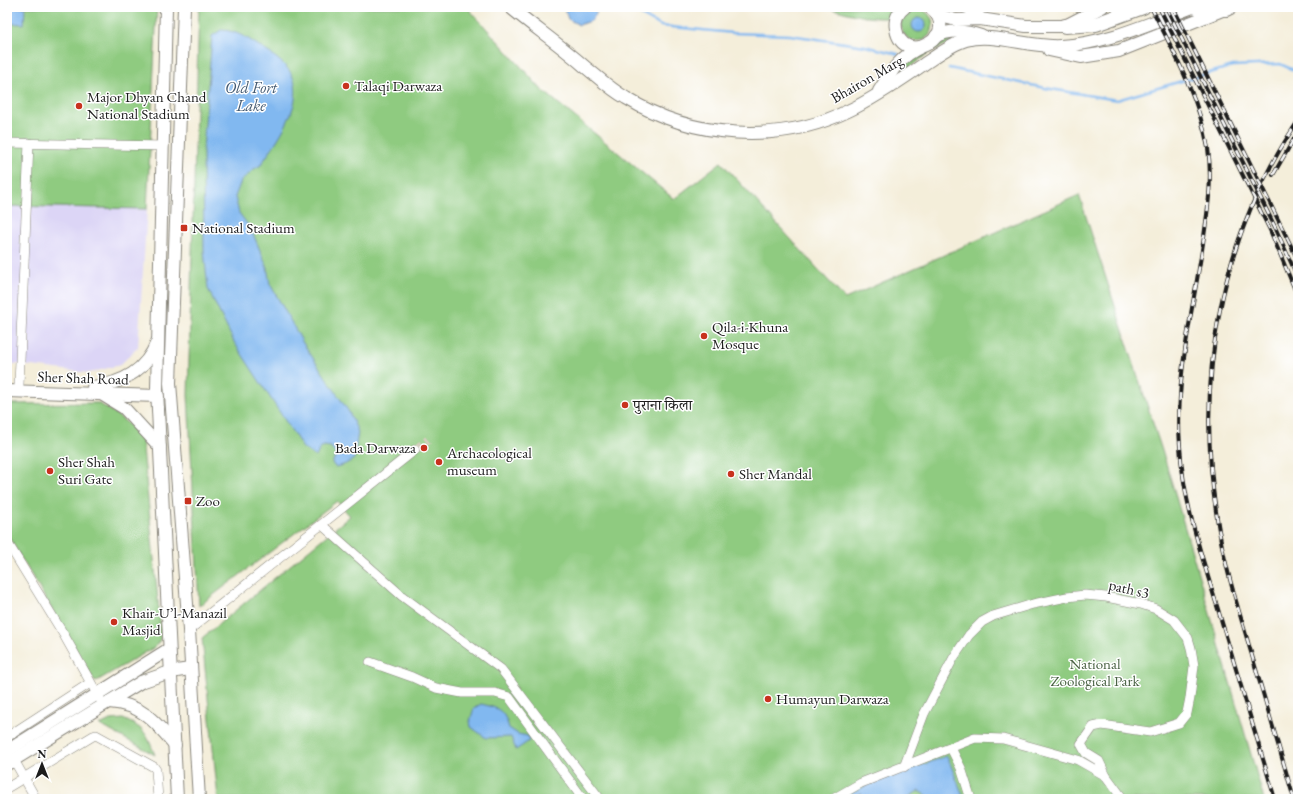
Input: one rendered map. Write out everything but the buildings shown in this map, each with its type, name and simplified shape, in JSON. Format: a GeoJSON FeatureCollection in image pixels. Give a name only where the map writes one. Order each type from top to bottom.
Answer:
{"type":"FeatureCollection","features":[{"type":"Feature","properties":{"kind":"main road"},"geometry":{"type":"LineString","coordinates":[[166,7],[160,336],[157,392],[177,799]]}},
{"type":"Feature","properties":{"kind":"main road"},"geometry":{"type":"LineString","coordinates":[[184,7],[170,383],[189,630],[190,669],[199,799]]}},
{"type":"Feature","properties":{"kind":"main road","name":"Bhairon Marg"},"geometry":{"type":"LineString","coordinates":[[510,7],[624,97],[654,113],[686,125],[736,133],[785,130],[833,118],[876,95],[954,45],[967,40],[988,38],[1042,47],[1071,46],[1111,37],[1194,7]]}},
{"type":"Feature","properties":{"kind":"main road"},"geometry":{"type":"LineString","coordinates":[[905,7],[899,13],[895,21],[897,35],[907,45],[921,47]]}},
{"type":"Feature","properties":{"kind":"main road"},"geometry":{"type":"LineString","coordinates":[[876,95],[896,65],[908,54],[930,43],[936,36],[957,30],[988,38],[985,20],[975,11],[966,7]]}},
{"type":"Feature","properties":{"kind":"main road"},"geometry":{"type":"LineString","coordinates":[[1065,26],[1102,7]]}},
{"type":"Feature","properties":{"kind":"main road"},"geometry":{"type":"LineString","coordinates":[[933,11],[956,20],[985,20],[1026,26],[1065,26],[1096,24],[1144,7]]}},
{"type":"Feature","properties":{"kind":"main road"},"geometry":{"type":"LineString","coordinates":[[1194,7],[1228,8]]}},
{"type":"Feature","properties":{"kind":"main road"},"geometry":{"type":"LineString","coordinates":[[1042,47],[1064,55],[1081,57],[1119,51],[1228,8]]}},
{"type":"Feature","properties":{"kind":"main road"},"geometry":{"type":"LineString","coordinates":[[933,11],[939,23],[936,36]]}},
{"type":"Feature","properties":{"kind":"main road"},"geometry":{"type":"LineString","coordinates":[[98,390],[119,382],[141,369],[149,359],[160,336]]}},
{"type":"Feature","properties":{"kind":"main road","name":"Sher Shah Road"},"geometry":{"type":"LineString","coordinates":[[13,384],[98,390],[157,392]]}},
{"type":"Feature","properties":{"kind":"main road"},"geometry":{"type":"LineString","coordinates":[[98,390],[124,408],[160,447]]}},
{"type":"Feature","properties":{"kind":"main road","name":"Sher Shah Road"},"geometry":{"type":"LineString","coordinates":[[7,391],[98,390]]}},
{"type":"Feature","properties":{"kind":"main road"},"geometry":{"type":"LineString","coordinates":[[103,701],[169,649],[189,649]]}},
{"type":"Feature","properties":{"kind":"main road"},"geometry":{"type":"LineString","coordinates":[[9,758],[103,701],[150,677],[190,669]]}},
{"type":"Feature","properties":{"kind":"main road"},"geometry":{"type":"LineString","coordinates":[[103,701],[122,703],[146,714],[156,722],[175,745]]}},
{"type":"Feature","properties":{"kind":"street"},"geometry":{"type":"LineString","coordinates":[[7,143],[164,146]]}},
{"type":"Feature","properties":{"kind":"street"},"geometry":{"type":"LineString","coordinates":[[13,384],[29,143]]}},
{"type":"Feature","properties":{"kind":"street"},"geometry":{"type":"LineString","coordinates":[[189,630],[415,450]]}},
{"type":"Feature","properties":{"kind":"street"},"geometry":{"type":"LineString","coordinates":[[322,525],[402,596],[501,669],[600,799]]}},
{"type":"Feature","properties":{"kind":"street"},"geometry":{"type":"LineString","coordinates":[[7,542],[10,554],[64,635],[90,683],[103,701]]}},
{"type":"Feature","properties":{"kind":"street","name":"path s3"},"geometry":{"type":"LineString","coordinates":[[904,767],[924,714],[940,681],[954,657],[973,631],[982,622],[1005,611],[1067,597],[1085,595],[1106,597],[1141,604],[1156,609],[1174,620],[1188,638],[1194,666],[1190,698],[1186,713],[1179,723],[1150,732],[1102,725],[1093,727],[1086,735],[1081,744],[1086,753],[1099,761],[1106,776]]}},
{"type":"Feature","properties":{"kind":"street"},"geometry":{"type":"LineString","coordinates":[[370,662],[412,677],[436,688],[462,694],[495,694],[509,697],[583,799]]}},
{"type":"Feature","properties":{"kind":"street"},"geometry":{"type":"LineString","coordinates":[[7,737],[90,683]]}},
{"type":"Feature","properties":{"kind":"street"},"geometry":{"type":"LineString","coordinates":[[7,788],[96,735],[154,767],[156,770],[158,799]]}},
{"type":"Feature","properties":{"kind":"street"},"geometry":{"type":"LineString","coordinates":[[833,799],[861,783],[975,738],[1003,739],[1078,760],[1106,776],[1123,799]]}},
{"type":"Feature","properties":{"kind":"street"},"geometry":{"type":"LineString","coordinates":[[951,748],[961,768],[971,799]]}},
{"type":"Feature","properties":{"kind":"street"},"geometry":{"type":"LineString","coordinates":[[9,758],[24,777],[36,799]]}},
{"type":"Feature","properties":{"kind":"shaded area"},"geometry":{"type":"Polygon","coordinates":[[[7,206],[147,209],[138,347],[120,365],[89,373],[7,363],[7,206]]]}},
{"type":"Feature","properties":{"kind":"green space","name":"Major Dhyan Chand National Stadium"},"geometry":{"type":"Polygon","coordinates":[[[7,7],[157,7],[147,209],[7,206],[7,7]]]}},
{"type":"Feature","properties":{"kind":"green space","name":"National Zoological Park"},"geometry":{"type":"Polygon","coordinates":[[[199,7],[467,7],[541,89],[674,199],[721,162],[845,299],[1079,195],[1166,463],[1264,799],[218,799],[202,638],[350,516],[337,501],[199,606],[188,395],[199,7]]]}},
{"type":"Feature","properties":{"kind":"green space"},"geometry":{"type":"Polygon","coordinates":[[[826,7],[898,7],[887,18],[872,18],[826,7]]]}},
{"type":"Feature","properties":{"kind":"green space"},"geometry":{"type":"Polygon","coordinates":[[[914,9],[920,9],[929,13],[933,25],[929,37],[920,41],[914,41],[905,37],[901,28],[901,22],[905,13],[914,9]]]}},
{"type":"Feature","properties":{"kind":"green space"},"geometry":{"type":"Polygon","coordinates":[[[966,36],[931,51],[894,79],[904,63],[931,49],[943,38],[966,36]]]}},
{"type":"Feature","properties":{"kind":"green space"},"geometry":{"type":"Polygon","coordinates":[[[98,403],[122,419],[142,438],[161,631],[160,640],[155,647],[95,682],[7,534],[7,404],[98,403]]]}},
{"type":"Feature","properties":{"kind":"green space"},"geometry":{"type":"Polygon","coordinates":[[[123,719],[144,732],[155,755],[100,725],[110,720],[123,719]]]}},
{"type":"Feature","properties":{"kind":"water"},"geometry":{"type":"Polygon","coordinates":[[[7,7],[25,7],[24,24],[7,23],[7,7]]]}},
{"type":"Feature","properties":{"kind":"water"},"geometry":{"type":"Polygon","coordinates":[[[564,7],[597,7],[596,14],[591,21],[579,25],[568,19],[564,7]]]}},
{"type":"Feature","properties":{"kind":"water"},"geometry":{"type":"Polygon","coordinates":[[[916,18],[922,18],[926,22],[926,28],[922,32],[916,32],[912,28],[912,22],[916,18]]]}},
{"type":"Feature","properties":{"kind":"water","name":"Old Fort Lake"},"geometry":{"type":"Polygon","coordinates":[[[221,30],[233,32],[255,43],[280,61],[288,69],[294,80],[296,93],[294,106],[289,119],[261,165],[254,169],[241,181],[235,197],[239,213],[251,229],[267,267],[270,284],[303,343],[349,412],[358,432],[354,459],[340,466],[335,467],[332,463],[336,455],[331,447],[324,446],[320,448],[316,457],[303,448],[234,342],[208,289],[204,251],[203,150],[212,36],[221,30]]]}},
{"type":"Feature","properties":{"kind":"water"},"geometry":{"type":"Polygon","coordinates":[[[481,704],[500,711],[505,717],[509,728],[518,734],[528,736],[529,741],[516,750],[511,737],[486,738],[471,727],[470,721],[474,708],[481,704]]]}},
{"type":"Feature","properties":{"kind":"water"},"geometry":{"type":"Polygon","coordinates":[[[947,756],[963,799],[934,799],[918,791],[906,799],[863,799],[861,793],[849,799],[841,799],[869,784],[947,756]]]}},
{"type":"Feature","properties":{"kind":"waterway"},"geometry":{"type":"LineString","coordinates":[[627,7],[661,26],[733,33],[790,35],[865,46],[898,54]]}},
{"type":"Feature","properties":{"kind":"waterway"},"geometry":{"type":"LineString","coordinates":[[949,68],[1045,88],[1117,100],[1233,66],[1280,64],[1298,72]]}},
{"type":"Feature","properties":{"kind":"tunnel"},"geometry":{"type":"LineString","coordinates":[[415,450],[428,440]]}},
{"type":"Feature","properties":{"kind":"railway"},"geometry":{"type":"LineString","coordinates":[[1151,7],[1177,58],[1199,111],[1208,148],[1210,174],[1210,186],[1202,250],[1185,348],[1180,397],[1180,446],[1185,487],[1199,547],[1275,799]]}},
{"type":"Feature","properties":{"kind":"railway"},"geometry":{"type":"LineString","coordinates":[[1159,7],[1270,230],[1298,297]]}},
{"type":"Feature","properties":{"kind":"railway"},"geometry":{"type":"LineString","coordinates":[[1166,7],[1275,227],[1298,278]]}},
{"type":"Feature","properties":{"kind":"railway"},"geometry":{"type":"LineString","coordinates":[[1173,7],[1298,260]]}},
{"type":"Feature","properties":{"kind":"railway"},"geometry":{"type":"LineString","coordinates":[[1294,799],[1226,565],[1217,518],[1211,466],[1209,414],[1212,363],[1220,312],[1232,262],[1249,213],[1271,166],[1298,121]]}},
{"type":"Feature","properties":{"kind":"railway"},"geometry":{"type":"LineString","coordinates":[[1273,175],[1298,132]]}},
{"type":"Feature","properties":{"kind":"place","name":"Talaqi Darwaza"},"geometry":{"type":"Point","coordinates":[346,86]}},
{"type":"Feature","properties":{"kind":"place","name":"Major Dhyan Chand National Stadium"},"geometry":{"type":"Point","coordinates":[79,106]}},
{"type":"Feature","properties":{"kind":"place","name":"National Stadium"},"geometry":{"type":"Point","coordinates":[184,228]}},
{"type":"Feature","properties":{"kind":"place","name":"Qila-i-Khuna Mosque"},"geometry":{"type":"Point","coordinates":[704,336]}},
{"type":"Feature","properties":{"kind":"place","name":"पुराना किला"},"geometry":{"type":"Point","coordinates":[625,405]}},
{"type":"Feature","properties":{"kind":"place","name":"Bada Darwaza"},"geometry":{"type":"Point","coordinates":[424,448]}},
{"type":"Feature","properties":{"kind":"place","name":"Archaeological museum"},"geometry":{"type":"Point","coordinates":[439,462]}},
{"type":"Feature","properties":{"kind":"place","name":"Sher Shah Suri Gate"},"geometry":{"type":"Point","coordinates":[50,471]}},
{"type":"Feature","properties":{"kind":"place","name":"Sher Mandal"},"geometry":{"type":"Point","coordinates":[731,474]}},
{"type":"Feature","properties":{"kind":"place","name":"Zoo"},"geometry":{"type":"Point","coordinates":[188,501]}},
{"type":"Feature","properties":{"kind":"place","name":"Khair-U’l-Manazil Masjid"},"geometry":{"type":"Point","coordinates":[114,622]}},
{"type":"Feature","properties":{"kind":"place","name":"Humayun Darwaza"},"geometry":{"type":"Point","coordinates":[768,699]}}]}
